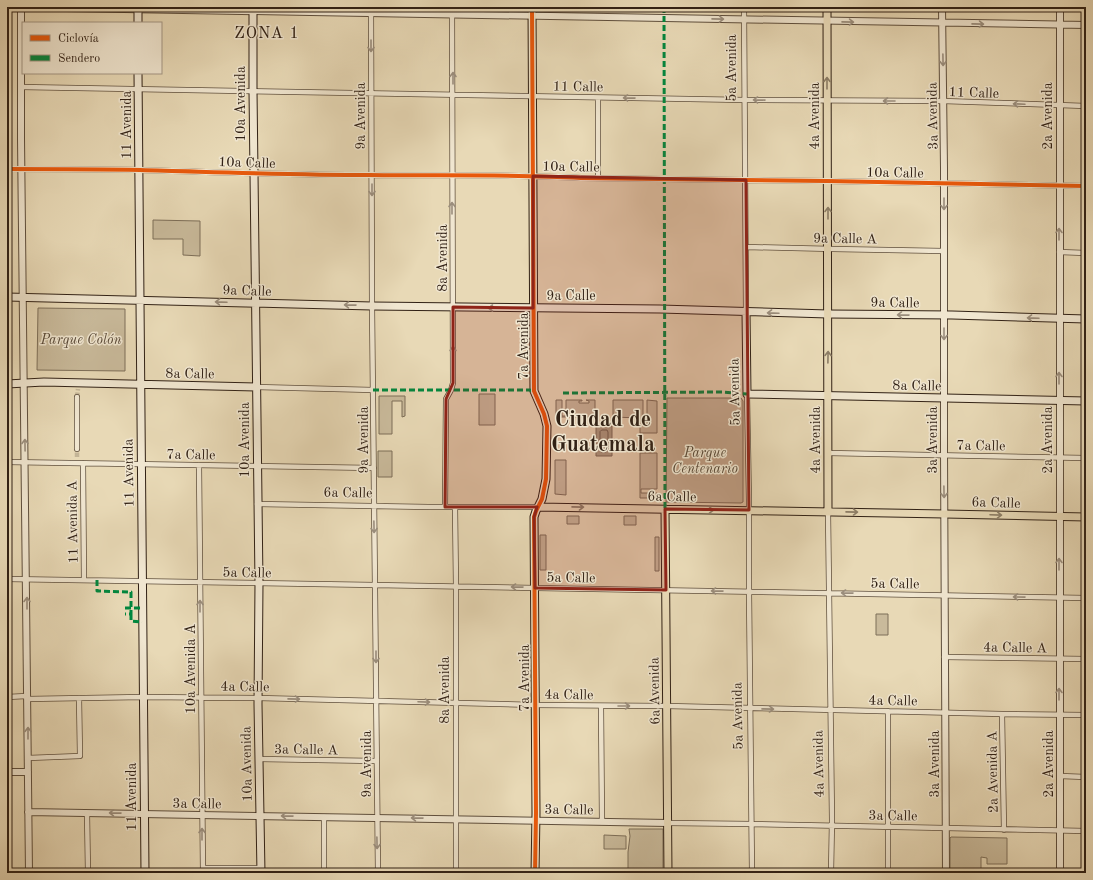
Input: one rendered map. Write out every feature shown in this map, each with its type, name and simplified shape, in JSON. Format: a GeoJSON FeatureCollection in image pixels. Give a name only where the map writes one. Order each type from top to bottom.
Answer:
{"type":"FeatureCollection","features":[{"type":"Feature","properties":{"kind":"main road","name":"7a Avenida"},"geometry":{"type":"LineString","coordinates":[[532,7],[534,391],[544,414],[547,426],[546,479],[542,499],[534,517],[535,873]]}},
{"type":"Feature","properties":{"kind":"main road","name":"4a Avenida"},"geometry":{"type":"LineString","coordinates":[[827,7],[828,512]]}},
{"type":"Feature","properties":{"kind":"main road"},"geometry":{"type":"LineString","coordinates":[[138,8],[138,22]]}},
{"type":"Feature","properties":{"kind":"main road","name":"10a Avenida"},"geometry":{"type":"LineString","coordinates":[[253,9],[259,583],[258,698],[261,870]]}},
{"type":"Feature","properties":{"kind":"main road","name":"11 Avenida"},"geometry":{"type":"LineString","coordinates":[[138,74],[145,873]]}},
{"type":"Feature","properties":{"kind":"main road","name":"9a Calle"},"geometry":{"type":"LineString","coordinates":[[7,297],[372,306],[645,309],[1086,319]]}},
{"type":"Feature","properties":{"kind":"main road","name":"5a Avenida"},"geometry":{"type":"LineString","coordinates":[[746,312],[747,394]]}},
{"type":"Feature","properties":{"kind":"main road","name":"8a Calle"},"geometry":{"type":"LineString","coordinates":[[7,384],[44,382],[256,387]]}},
{"type":"Feature","properties":{"kind":"main road","name":"8a Calle"},"geometry":{"type":"LineString","coordinates":[[747,394],[1086,401]]}},
{"type":"Feature","properties":{"kind":"main road","name":"6a Calle"},"geometry":{"type":"LineString","coordinates":[[539,507],[749,510],[1086,518]]}},
{"type":"Feature","properties":{"kind":"main road","name":"6a Avenida"},"geometry":{"type":"LineString","coordinates":[[665,509],[668,873]]}},
{"type":"Feature","properties":{"kind":"street"},"geometry":{"type":"LineString","coordinates":[[7,7],[371,10],[452,15],[1086,26]]}},
{"type":"Feature","properties":{"kind":"street"},"geometry":{"type":"LineString","coordinates":[[21,7],[29,873]]}},
{"type":"Feature","properties":{"kind":"street","name":"8a Avenida"},"geometry":{"type":"LineString","coordinates":[[445,507],[446,399],[453,383],[452,7]]}},
{"type":"Feature","properties":{"kind":"street","name":"5a Avenida"},"geometry":{"type":"LineString","coordinates":[[744,7],[746,312]]}},
{"type":"Feature","properties":{"kind":"street","name":"3a Avenida"},"geometry":{"type":"LineString","coordinates":[[942,7],[946,873]]}},
{"type":"Feature","properties":{"kind":"street","name":"2a Avenida"},"geometry":{"type":"LineString","coordinates":[[1060,7],[1060,873]]}},
{"type":"Feature","properties":{"kind":"street","name":"9a Avenida"},"geometry":{"type":"LineString","coordinates":[[371,10],[372,306],[378,873]]}},
{"type":"Feature","properties":{"kind":"street","name":"11 Calle"},"geometry":{"type":"LineString","coordinates":[[21,87],[598,98],[943,102],[1086,106]]}},
{"type":"Feature","properties":{"kind":"street"},"geometry":{"type":"LineString","coordinates":[[598,98],[598,178]]}},
{"type":"Feature","properties":{"kind":"street","name":"10a Calle"},"geometry":{"type":"LineString","coordinates":[[7,169],[139,170],[372,176],[533,176],[1086,186]]}},
{"type":"Feature","properties":{"kind":"street","name":"9a Calle A"},"geometry":{"type":"LineString","coordinates":[[746,247],[944,251]]}},
{"type":"Feature","properties":{"kind":"street"},"geometry":{"type":"LineString","coordinates":[[1059,252],[1086,253]]}},
{"type":"Feature","properties":{"kind":"street","name":"8a Calle"},"geometry":{"type":"LineString","coordinates":[[256,387],[373,390]]}},
{"type":"Feature","properties":{"kind":"street","name":"5a Avenida"},"geometry":{"type":"LineString","coordinates":[[747,394],[752,873]]}},
{"type":"Feature","properties":{"kind":"street"},"geometry":{"type":"LineString","coordinates":[[77,449],[78,397]]}},
{"type":"Feature","properties":{"kind":"street","name":"7a Calle"},"geometry":{"type":"LineString","coordinates":[[828,453],[1086,458]]}},
{"type":"Feature","properties":{"kind":"street","name":"11 Avenida A"},"geometry":{"type":"LineString","coordinates":[[77,457],[77,463]]}},
{"type":"Feature","properties":{"kind":"street","name":"7a Calle"},"geometry":{"type":"LineString","coordinates":[[7,462],[374,468]]}},
{"type":"Feature","properties":{"kind":"street","name":"11 Avenida A"},"geometry":{"type":"LineString","coordinates":[[83,464],[84,580]]}},
{"type":"Feature","properties":{"kind":"street","name":"10a Avenida A"},"geometry":{"type":"LineString","coordinates":[[199,465],[203,871]]}},
{"type":"Feature","properties":{"kind":"street","name":"6a Calle"},"geometry":{"type":"LineString","coordinates":[[257,504],[539,507]]}},
{"type":"Feature","properties":{"kind":"street","name":"8a Avenida"},"geometry":{"type":"LineString","coordinates":[[454,507],[456,586],[456,873]]}},
{"type":"Feature","properties":{"kind":"street","name":"4a Avenida"},"geometry":{"type":"LineString","coordinates":[[828,512],[832,826],[831,873]]}},
{"type":"Feature","properties":{"kind":"street","name":"5a Calle"},"geometry":{"type":"LineString","coordinates":[[7,579],[1086,598]]}},
{"type":"Feature","properties":{"kind":"street","name":"4a Calle A"},"geometry":{"type":"LineString","coordinates":[[944,657],[1086,659]]}},
{"type":"Feature","properties":{"kind":"street","name":"4a Calle"},"geometry":{"type":"LineString","coordinates":[[7,697],[258,698],[535,705],[667,706],[1086,715]]}},
{"type":"Feature","properties":{"kind":"street"},"geometry":{"type":"LineString","coordinates":[[28,758],[80,756],[79,698]]}},
{"type":"Feature","properties":{"kind":"street"},"geometry":{"type":"LineString","coordinates":[[602,706],[602,822]]}},
{"type":"Feature","properties":{"kind":"street"},"geometry":{"type":"LineString","coordinates":[[888,711],[888,873]]}},
{"type":"Feature","properties":{"kind":"street","name":"2a Avenida A"},"geometry":{"type":"LineString","coordinates":[[1002,714],[1004,830]]}},
{"type":"Feature","properties":{"kind":"street","name":"3a Calle A"},"geometry":{"type":"LineString","coordinates":[[259,759],[376,761]]}},
{"type":"Feature","properties":{"kind":"street"},"geometry":{"type":"LineString","coordinates":[[7,772],[28,772]]}},
{"type":"Feature","properties":{"kind":"street"},"geometry":{"type":"LineString","coordinates":[[1060,776],[1086,777]]}},
{"type":"Feature","properties":{"kind":"street","name":"3a Calle"},"geometry":{"type":"LineString","coordinates":[[28,812],[752,824],[1086,832]]}},
{"type":"Feature","properties":{"kind":"street"},"geometry":{"type":"LineString","coordinates":[[87,813],[88,873]]}},
{"type":"Feature","properties":{"kind":"street"},"geometry":{"type":"LineString","coordinates":[[324,817],[324,868]]}},
{"type":"Feature","properties":{"kind":"street"},"geometry":{"type":"LineString","coordinates":[[203,871],[261,870]]}},
{"type":"Feature","properties":{"kind":"highlighted area"},"geometry":{"type":"Polygon","coordinates":[[[533,176],[746,180],[749,510],[665,509],[666,590],[535,588],[534,517],[537,507],[445,507],[446,399],[453,383],[453,307],[533,308],[533,176]]]}},
{"type":"Feature","properties":{"kind":"green space"},"geometry":{"type":"Polygon","coordinates":[[[153,220],[200,221],[200,256],[183,255],[183,239],[153,239],[153,220]]]}},
{"type":"Feature","properties":{"kind":"green space","name":"Parque Colón"},"geometry":{"type":"Polygon","coordinates":[[[38,308],[125,309],[125,371],[37,370],[38,308]]]}},
{"type":"Feature","properties":{"kind":"green space"},"geometry":{"type":"Polygon","coordinates":[[[479,394],[495,394],[495,425],[479,425],[479,394]]]}},
{"type":"Feature","properties":{"kind":"green space"},"geometry":{"type":"Polygon","coordinates":[[[379,396],[405,396],[405,416],[402,417],[402,401],[392,401],[392,434],[379,434],[379,396]]]}},
{"type":"Feature","properties":{"kind":"green space","name":"Parque Centenario"},"geometry":{"type":"Polygon","coordinates":[[[667,398],[741,398],[743,401],[743,502],[666,502],[667,398]]]}},
{"type":"Feature","properties":{"kind":"green space"},"geometry":{"type":"Polygon","coordinates":[[[556,400],[562,400],[562,416],[566,416],[566,400],[582,400],[579,401],[579,403],[589,403],[589,401],[586,400],[595,400],[595,417],[556,417],[556,400]]]}},
{"type":"Feature","properties":{"kind":"green space"},"geometry":{"type":"Polygon","coordinates":[[[613,400],[643,400],[643,425],[647,425],[647,400],[657,401],[657,433],[640,433],[640,418],[613,417],[613,400]]]}},
{"type":"Feature","properties":{"kind":"green space"},"geometry":{"type":"Polygon","coordinates":[[[378,451],[392,451],[392,477],[378,477],[378,451]]]}},
{"type":"Feature","properties":{"kind":"green space"},"geometry":{"type":"Polygon","coordinates":[[[640,453],[657,453],[657,489],[641,489],[641,493],[657,493],[657,498],[640,498],[640,453]]]}},
{"type":"Feature","properties":{"kind":"green space"},"geometry":{"type":"Polygon","coordinates":[[[555,460],[566,460],[566,495],[555,494],[555,460]]]}},
{"type":"Feature","properties":{"kind":"green space"},"geometry":{"type":"Polygon","coordinates":[[[567,516],[579,516],[579,524],[567,524],[567,516]]]}},
{"type":"Feature","properties":{"kind":"green space"},"geometry":{"type":"Polygon","coordinates":[[[624,516],[636,516],[636,525],[624,525],[624,516]]]}},
{"type":"Feature","properties":{"kind":"green space"},"geometry":{"type":"Polygon","coordinates":[[[540,535],[546,535],[546,570],[540,570],[540,535]]]}},
{"type":"Feature","properties":{"kind":"green space"},"geometry":{"type":"Polygon","coordinates":[[[655,537],[659,537],[659,571],[655,571],[655,537]]]}},
{"type":"Feature","properties":{"kind":"green space"},"geometry":{"type":"Polygon","coordinates":[[[876,614],[888,614],[888,635],[876,635],[876,614]]]}},
{"type":"Feature","properties":{"kind":"green space"},"geometry":{"type":"Polygon","coordinates":[[[629,829],[663,829],[663,873],[628,873],[629,829]]]}},
{"type":"Feature","properties":{"kind":"green space"},"geometry":{"type":"Polygon","coordinates":[[[604,835],[626,836],[626,849],[604,849],[604,835]]]}},
{"type":"Feature","properties":{"kind":"green space"},"geometry":{"type":"Polygon","coordinates":[[[951,837],[1007,838],[1007,864],[987,864],[987,858],[981,857],[981,873],[950,873],[951,837]]]}},
{"type":"Feature","properties":{"kind":"water"},"geometry":{"type":"Polygon","coordinates":[[[596,426],[612,426],[612,456],[596,456],[596,426]]]}},
{"type":"Feature","properties":{"kind":"tunnel"},"geometry":{"type":"LineString","coordinates":[[77,397],[78,389]]}},
{"type":"Feature","properties":{"kind":"tunnel"},"geometry":{"type":"LineString","coordinates":[[77,449],[77,457]]}},
{"type":"Feature","properties":{"kind":"marked path"},"geometry":{"type":"LineString","coordinates":[[664,7],[665,509]]}},
{"type":"Feature","properties":{"kind":"marked path"},"geometry":{"type":"LineString","coordinates":[[373,390],[530,390],[534,393]]}},
{"type":"Feature","properties":{"kind":"marked path"},"geometry":{"type":"LineString","coordinates":[[563,393],[722,392],[747,394]]}},
{"type":"Feature","properties":{"kind":"marked path"},"geometry":{"type":"LineString","coordinates":[[97,580],[97,591],[131,592],[131,614],[125,614]]}},
{"type":"Feature","properties":{"kind":"marked path"},"geometry":{"type":"LineString","coordinates":[[125,608],[142,608]]}},
{"type":"Feature","properties":{"kind":"marked path"},"geometry":{"type":"LineString","coordinates":[[131,614],[131,621],[142,622]]}},
{"type":"Feature","properties":{"kind":"cycle path"},"geometry":{"type":"LineString","coordinates":[[532,7],[534,391],[544,414],[547,426],[546,479],[542,499],[534,517],[535,873]]}},
{"type":"Feature","properties":{"kind":"cycle path"},"geometry":{"type":"LineString","coordinates":[[7,169],[1086,186]]}},
{"type":"Feature","properties":{"kind":"district","name":"ZONA 1"},"geometry":{"type":"Point","coordinates":[267,32]}},
{"type":"Feature","properties":{"kind":"district","name":"Ciudad de Guatemala"},"geometry":{"type":"Point","coordinates":[603,430]}}]}
